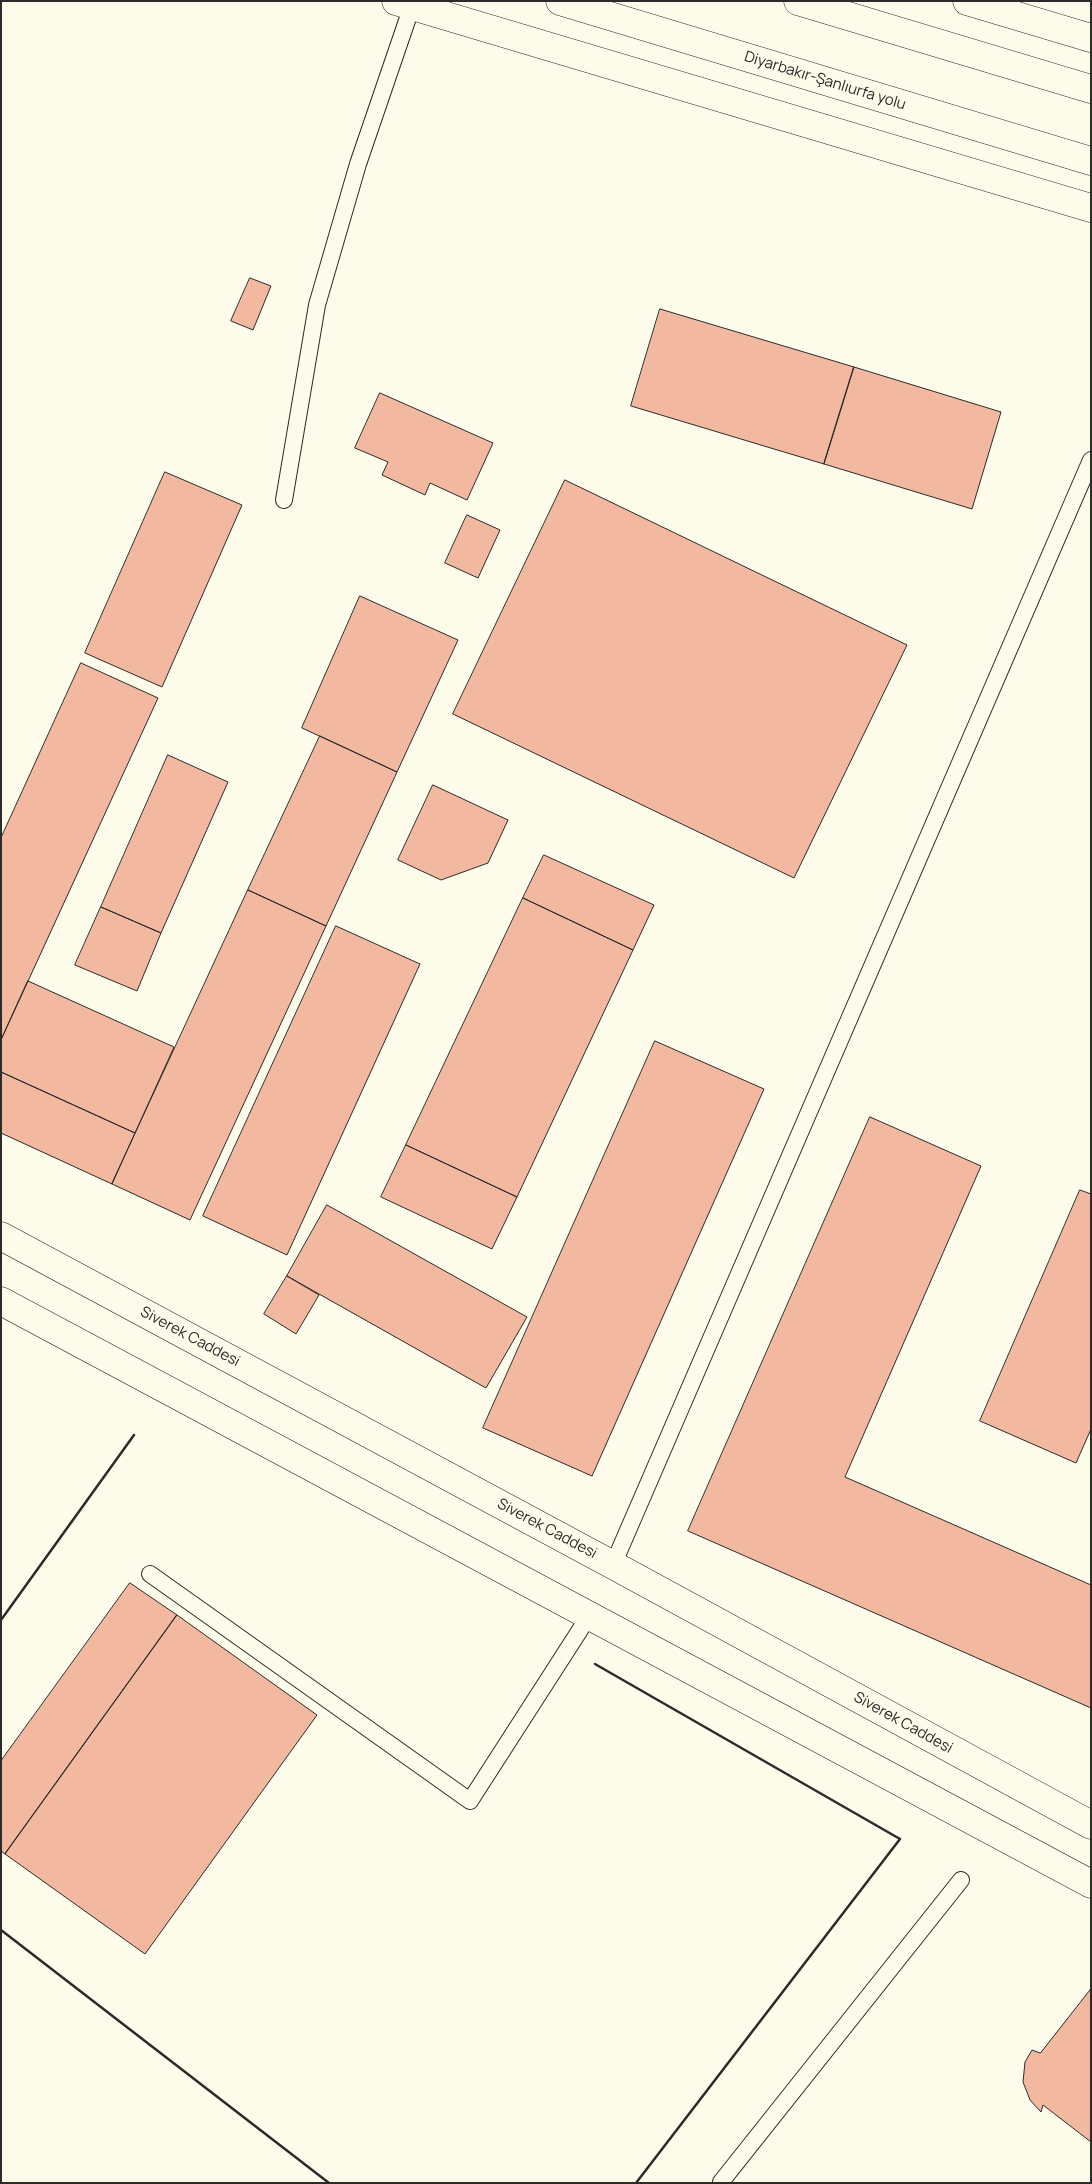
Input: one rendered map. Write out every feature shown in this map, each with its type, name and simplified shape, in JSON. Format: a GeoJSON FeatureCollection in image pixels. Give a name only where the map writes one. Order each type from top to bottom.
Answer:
{"type":"FeatureCollection","features":[{"type":"Feature","properties":{"kind":"main road","name":"Diyarbakır-Şanlıurfa yolu"},"geometry":{"type":"LineString","coordinates":[[560,1],[1091,161]]}},
{"type":"Feature","properties":{"kind":"main road"},"geometry":{"type":"LineString","coordinates":[[798,1],[1091,89]]}},
{"type":"Feature","properties":{"kind":"main road"},"geometry":{"type":"LineString","coordinates":[[967,1],[1091,38]]}},
{"type":"Feature","properties":{"kind":"main road"},"geometry":{"type":"LineString","coordinates":[[404,4],[1091,208]]}},
{"type":"Feature","properties":{"kind":"main road","name":"Siverek Caddesi"},"geometry":{"type":"LineString","coordinates":[[1,1236],[614,1565],[1091,1825]]}},
{"type":"Feature","properties":{"kind":"main road"},"geometry":{"type":"LineString","coordinates":[[1,1301],[1091,1884]]}},
{"type":"Feature","properties":{"kind":"lane"},"geometry":{"type":"LineString","coordinates":[[284,500],[316,305],[404,4]]}},
{"type":"Feature","properties":{"kind":"lane"},"geometry":{"type":"LineString","coordinates":[[614,1565],[1091,460]]}},
{"type":"Feature","properties":{"kind":"lane"},"geometry":{"type":"LineString","coordinates":[[150,1574],[470,1801],[589,1616]]}},
{"type":"Feature","properties":{"kind":"lane"},"geometry":{"type":"LineString","coordinates":[[722,2182],[961,1880]]}},
{"type":"Feature","properties":{"kind":"building"},"geometry":{"type":"Polygon","coordinates":[[[250,278],[271,286],[253,330],[231,321],[250,278]]]}},
{"type":"Feature","properties":{"kind":"building"},"geometry":{"type":"Polygon","coordinates":[[[660,309],[854,367],[824,464],[631,406],[660,309]]]}},
{"type":"Feature","properties":{"kind":"building"},"geometry":{"type":"Polygon","coordinates":[[[854,367],[1001,412],[972,509],[824,464],[854,367]]]}},
{"type":"Feature","properties":{"kind":"building"},"geometry":{"type":"Polygon","coordinates":[[[380,393],[493,443],[467,500],[430,483],[425,495],[382,475],[388,462],[355,448],[380,393]]]}},
{"type":"Feature","properties":{"kind":"building"},"geometry":{"type":"Polygon","coordinates":[[[165,472],[242,505],[162,687],[85,653],[165,472]]]}},
{"type":"Feature","properties":{"kind":"building"},"geometry":{"type":"Polygon","coordinates":[[[565,480],[907,645],[794,878],[453,714],[565,480]]]}},
{"type":"Feature","properties":{"kind":"building"},"geometry":{"type":"Polygon","coordinates":[[[467,515],[500,530],[478,578],[445,563],[467,515]]]}},
{"type":"Feature","properties":{"kind":"building"},"geometry":{"type":"Polygon","coordinates":[[[360,596],[458,640],[397,772],[302,728],[360,596]]]}},
{"type":"Feature","properties":{"kind":"building"},"geometry":{"type":"Polygon","coordinates":[[[81,663],[158,698],[1,1040],[1,838],[81,663]]]}},
{"type":"Feature","properties":{"kind":"building"},"geometry":{"type":"Polygon","coordinates":[[[320,736],[397,772],[326,926],[248,890],[320,736]]]}},
{"type":"Feature","properties":{"kind":"building"},"geometry":{"type":"Polygon","coordinates":[[[168,755],[228,782],[161,933],[101,907],[168,755]]]}},
{"type":"Feature","properties":{"kind":"building"},"geometry":{"type":"Polygon","coordinates":[[[433,785],[508,820],[488,863],[441,880],[398,860],[433,785]]]}},
{"type":"Feature","properties":{"kind":"building"},"geometry":{"type":"Polygon","coordinates":[[[544,855],[654,905],[633,950],[523,898],[544,855]]]}},
{"type":"Feature","properties":{"kind":"building"},"geometry":{"type":"Polygon","coordinates":[[[248,890],[326,926],[190,1220],[112,1184],[248,890]]]}},
{"type":"Feature","properties":{"kind":"building"},"geometry":{"type":"Polygon","coordinates":[[[523,898],[633,950],[517,1197],[406,1145],[523,898]]]}},
{"type":"Feature","properties":{"kind":"building"},"geometry":{"type":"Polygon","coordinates":[[[101,907],[161,933],[137,991],[75,965],[101,907]]]}},
{"type":"Feature","properties":{"kind":"building"},"geometry":{"type":"Polygon","coordinates":[[[336,926],[420,964],[287,1255],[203,1216],[336,926]]]}},
{"type":"Feature","properties":{"kind":"building"},"geometry":{"type":"Polygon","coordinates":[[[28,981],[174,1047],[135,1133],[1,1072],[1,1040],[28,981]]]}},
{"type":"Feature","properties":{"kind":"building"},"geometry":{"type":"Polygon","coordinates":[[[655,1041],[764,1089],[592,1476],[483,1428],[655,1041]]]}},
{"type":"Feature","properties":{"kind":"building"},"geometry":{"type":"Polygon","coordinates":[[[1,1072],[135,1133],[112,1184],[1,1133],[1,1072]]]}},
{"type":"Feature","properties":{"kind":"building"},"geometry":{"type":"Polygon","coordinates":[[[870,1117],[981,1166],[845,1477],[1091,1585],[1091,1708],[688,1531],[870,1117]]]}},
{"type":"Feature","properties":{"kind":"building"},"geometry":{"type":"Polygon","coordinates":[[[406,1145],[517,1197],[492,1249],[381,1197],[406,1145]]]}},
{"type":"Feature","properties":{"kind":"building"},"geometry":{"type":"Polygon","coordinates":[[[1080,1190],[1091,1194],[1091,1429],[1076,1463],[980,1421],[1080,1190]]]}},
{"type":"Feature","properties":{"kind":"building"},"geometry":{"type":"Polygon","coordinates":[[[327,1205],[527,1317],[486,1388],[287,1276],[327,1205]]]}},
{"type":"Feature","properties":{"kind":"building"},"geometry":{"type":"Polygon","coordinates":[[[287,1276],[319,1295],[296,1334],[264,1314],[287,1276]]]}},
{"type":"Feature","properties":{"kind":"building"},"geometry":{"type":"Polygon","coordinates":[[[130,1583],[177,1615],[5,1854],[1,1851],[1,1761],[130,1583]]]}},
{"type":"Feature","properties":{"kind":"building"},"geometry":{"type":"Polygon","coordinates":[[[177,1615],[317,1715],[145,1954],[5,1854],[177,1615]]]}},
{"type":"Feature","properties":{"kind":"building"},"geometry":{"type":"Polygon","coordinates":[[[1091,1989],[1091,2142],[1043,2105],[1041,2112],[1030,2100],[1023,2082],[1025,2062],[1032,2050],[1040,2053],[1091,1989]]]}},
{"type":"Feature","properties":{"kind":"wall"},"geometry":{"type":"LineString","coordinates":[[1,1620],[134,1435]]}},
{"type":"Feature","properties":{"kind":"wall"},"geometry":{"type":"LineString","coordinates":[[595,1664],[900,1839],[636,2183]]}},
{"type":"Feature","properties":{"kind":"wall"},"geometry":{"type":"LineString","coordinates":[[1,1930],[329,2183]]}}]}
